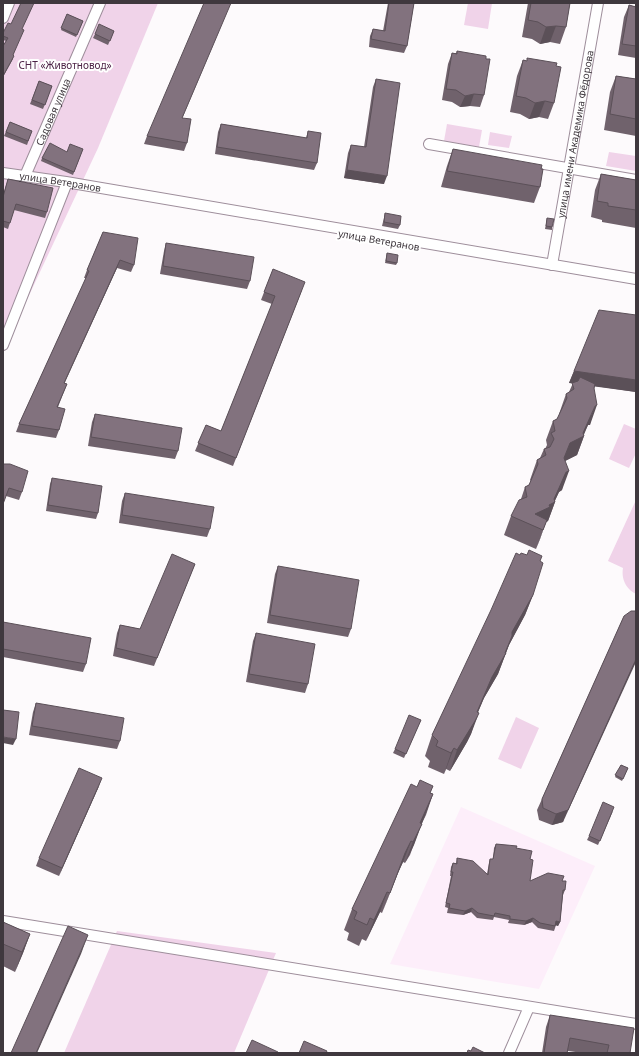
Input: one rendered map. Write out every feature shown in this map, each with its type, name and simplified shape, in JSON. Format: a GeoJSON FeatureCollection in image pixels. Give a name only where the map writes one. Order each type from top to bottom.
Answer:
{"type":"FeatureCollection","features":[{"type":"Feature","properties":{"kind":"street"},"geometry":{"type":"LineString","coordinates":[[3,18],[9,3]]}},
{"type":"Feature","properties":{"kind":"street","name":"Садовая улица"},"geometry":{"type":"LineString","coordinates":[[25,176],[100,3]]}},
{"type":"Feature","properties":{"kind":"street","name":"улица имени Академика Фёдорова"},"geometry":{"type":"LineString","coordinates":[[552,265],[598,3]]}},
{"type":"Feature","properties":{"kind":"street"},"geometry":{"type":"LineString","coordinates":[[429,144],[636,180]]}},
{"type":"Feature","properties":{"kind":"street"},"geometry":{"type":"LineString","coordinates":[[3,173],[25,176]]}},
{"type":"Feature","properties":{"kind":"street","name":"улица Ветеранов"},"geometry":{"type":"LineString","coordinates":[[25,176],[66,185],[636,284]]}},
{"type":"Feature","properties":{"kind":"street","name":"улица Ветеранов"},"geometry":{"type":"LineString","coordinates":[[25,176],[636,279]]}},
{"type":"Feature","properties":{"kind":"street"},"geometry":{"type":"LineString","coordinates":[[3,345],[66,185]]}},
{"type":"Feature","properties":{"kind":"street"},"geometry":{"type":"LineString","coordinates":[[3,921],[636,1024]]}},
{"type":"Feature","properties":{"kind":"street"},"geometry":{"type":"LineString","coordinates":[[509,1053],[529,1006]]}},
{"type":"Feature","properties":{"kind":"shaded area"},"geometry":{"type":"Polygon","coordinates":[[[461,807],[595,866],[539,989],[390,964],[461,807]]]}},
{"type":"Feature","properties":{"kind":"green space","name":"СНТ «Животновод»"},"geometry":{"type":"Polygon","coordinates":[[[3,3],[158,3],[98,148],[3,351],[3,3]]]}},
{"type":"Feature","properties":{"kind":"green space"},"geometry":{"type":"Polygon","coordinates":[[[468,3],[492,3],[488,29],[464,25],[468,3]]]}},
{"type":"Feature","properties":{"kind":"green space"},"geometry":{"type":"Polygon","coordinates":[[[447,124],[482,130],[479,147],[444,141],[447,124]]]}},
{"type":"Feature","properties":{"kind":"green space"},"geometry":{"type":"Polygon","coordinates":[[[490,132],[512,136],[509,148],[488,145],[490,132]]]}},
{"type":"Feature","properties":{"kind":"green space"},"geometry":{"type":"Polygon","coordinates":[[[609,152],[636,156],[636,171],[606,166],[609,152]]]}},
{"type":"Feature","properties":{"kind":"green space"},"geometry":{"type":"Polygon","coordinates":[[[624,424],[636,429],[636,453],[629,468],[609,459],[624,424]]]}},
{"type":"Feature","properties":{"kind":"green space"},"geometry":{"type":"Polygon","coordinates":[[[636,500],[636,594],[629,589],[625,583],[623,568],[608,561],[636,500]]]}},
{"type":"Feature","properties":{"kind":"green space"},"geometry":{"type":"Polygon","coordinates":[[[516,717],[539,728],[521,769],[498,759],[516,717]]]}},
{"type":"Feature","properties":{"kind":"green space"},"geometry":{"type":"Polygon","coordinates":[[[117,931],[276,953],[234,1053],[64,1053],[117,931]]]}},
{"type":"Feature","properties":{"kind":"building"},"geometry":{"type":"Polygon","coordinates":[[[21,3],[34,3],[22,29],[24,30],[13,55],[14,56],[3,76],[3,46],[8,38],[3,36],[3,33],[8,23],[11,24],[21,3]]]}},
{"type":"Feature","properties":{"kind":"building"},"geometry":{"type":"Polygon","coordinates":[[[204,3],[231,3],[182,118],[191,119],[187,143],[147,136],[204,3]]]}},
{"type":"Feature","properties":{"kind":"building"},"geometry":{"type":"Polygon","coordinates":[[[389,3],[414,3],[407,46],[371,39],[373,29],[385,31],[389,3]]]}},
{"type":"Feature","properties":{"kind":"building"},"geometry":{"type":"Polygon","coordinates":[[[531,3],[570,3],[566,27],[546,27],[538,22],[528,20],[531,3]]]}},
{"type":"Feature","properties":{"kind":"building"},"geometry":{"type":"Polygon","coordinates":[[[629,5],[636,7],[636,46],[622,44],[629,5]]]}},
{"type":"Feature","properties":{"kind":"building"},"geometry":{"type":"Polygon","coordinates":[[[67,14],[83,21],[77,35],[61,28],[67,14]]]}},
{"type":"Feature","properties":{"kind":"building"},"geometry":{"type":"Polygon","coordinates":[[[99,24],[114,31],[110,41],[95,34],[99,24]]]}},
{"type":"Feature","properties":{"kind":"building"},"geometry":{"type":"Polygon","coordinates":[[[457,51],[486,56],[486,59],[490,59],[484,95],[474,94],[465,96],[456,90],[446,89],[452,53],[457,54],[457,51]]]}},
{"type":"Feature","properties":{"kind":"building"},"geometry":{"type":"Polygon","coordinates":[[[527,58],[557,63],[556,66],[561,67],[554,103],[545,101],[535,103],[526,98],[516,96],[523,60],[527,61],[527,58]]]}},
{"type":"Feature","properties":{"kind":"building"},"geometry":{"type":"Polygon","coordinates":[[[616,76],[636,79],[636,119],[610,114],[616,76]]]}},
{"type":"Feature","properties":{"kind":"building"},"geometry":{"type":"Polygon","coordinates":[[[376,79],[400,83],[387,176],[347,170],[351,145],[366,147],[376,79]]]}},
{"type":"Feature","properties":{"kind":"building"},"geometry":{"type":"Polygon","coordinates":[[[39,81],[52,86],[45,105],[32,100],[39,81]]]}},
{"type":"Feature","properties":{"kind":"building"},"geometry":{"type":"Polygon","coordinates":[[[10,122],[32,131],[28,141],[6,132],[10,122]]]}},
{"type":"Feature","properties":{"kind":"building"},"geometry":{"type":"Polygon","coordinates":[[[221,124],[307,138],[308,131],[321,133],[317,163],[217,147],[221,124]]]}},
{"type":"Feature","properties":{"kind":"building"},"geometry":{"type":"Polygon","coordinates":[[[50,143],[67,152],[70,144],[83,149],[74,172],[42,158],[50,143]]]}},
{"type":"Feature","properties":{"kind":"building"},"geometry":{"type":"Polygon","coordinates":[[[453,149],[542,165],[541,169],[543,169],[540,187],[447,171],[453,149]]]}},
{"type":"Feature","properties":{"kind":"building"},"geometry":{"type":"Polygon","coordinates":[[[601,174],[636,180],[636,210],[608,206],[608,203],[597,201],[601,174]]]}},
{"type":"Feature","properties":{"kind":"building"},"geometry":{"type":"Polygon","coordinates":[[[8,179],[53,188],[47,212],[16,204],[10,223],[3,221],[3,197],[8,179]]]}},
{"type":"Feature","properties":{"kind":"building"},"geometry":{"type":"Polygon","coordinates":[[[385,213],[401,216],[400,225],[384,222],[385,213]]]}},
{"type":"Feature","properties":{"kind":"building"},"geometry":{"type":"Polygon","coordinates":[[[547,218],[554,219],[552,227],[546,226],[547,218]]]}},
{"type":"Feature","properties":{"kind":"building"},"geometry":{"type":"Polygon","coordinates":[[[103,232],[138,238],[134,265],[120,260],[64,383],[67,384],[57,407],[65,409],[59,430],[19,424],[89,271],[87,270],[103,232]]]}},
{"type":"Feature","properties":{"kind":"building"},"geometry":{"type":"Polygon","coordinates":[[[166,243],[254,257],[250,281],[163,266],[166,243]]]}},
{"type":"Feature","properties":{"kind":"building"},"geometry":{"type":"Polygon","coordinates":[[[387,253],[398,255],[397,263],[386,261],[387,253]]]}},
{"type":"Feature","properties":{"kind":"building"},"geometry":{"type":"Polygon","coordinates":[[[273,269],[305,282],[236,458],[198,443],[206,425],[221,431],[275,296],[264,292],[273,269]]]}},
{"type":"Feature","properties":{"kind":"building"},"geometry":{"type":"Polygon","coordinates":[[[599,310],[636,315],[636,380],[574,371],[599,310]]]}},
{"type":"Feature","properties":{"kind":"building"},"geometry":{"type":"Polygon","coordinates":[[[580,377],[595,384],[594,388],[597,405],[595,406],[583,433],[584,436],[570,443],[564,458],[569,471],[566,472],[554,499],[555,502],[549,505],[550,507],[535,514],[547,520],[543,530],[511,516],[519,500],[527,497],[525,487],[529,485],[538,464],[537,460],[546,455],[544,449],[550,447],[554,439],[551,433],[555,431],[553,421],[557,419],[567,398],[566,394],[574,389],[572,383],[578,381],[580,377]]]}},
{"type":"Feature","properties":{"kind":"building"},"geometry":{"type":"Polygon","coordinates":[[[95,414],[182,428],[178,451],[91,437],[95,414]]]}},
{"type":"Feature","properties":{"kind":"building"},"geometry":{"type":"Polygon","coordinates":[[[3,464],[10,464],[28,471],[22,492],[9,488],[3,504],[3,464]]]}},
{"type":"Feature","properties":{"kind":"building"},"geometry":{"type":"Polygon","coordinates":[[[52,478],[102,486],[98,513],[48,505],[52,478]]]}},
{"type":"Feature","properties":{"kind":"building"},"geometry":{"type":"Polygon","coordinates":[[[125,493],[214,507],[210,529],[122,515],[125,493]]]}},
{"type":"Feature","properties":{"kind":"building"},"geometry":{"type":"Polygon","coordinates":[[[529,550],[542,556],[540,561],[543,563],[533,595],[512,632],[506,653],[492,677],[477,712],[479,713],[475,721],[457,750],[454,748],[451,753],[436,746],[438,741],[432,735],[516,553],[520,555],[521,553],[527,555],[529,550]]]}},
{"type":"Feature","properties":{"kind":"building"},"geometry":{"type":"Polygon","coordinates":[[[172,554],[195,564],[157,658],[116,648],[120,625],[140,629],[172,554]]]}},
{"type":"Feature","properties":{"kind":"building"},"geometry":{"type":"Polygon","coordinates":[[[278,566],[359,580],[351,629],[270,615],[278,566]]]}},
{"type":"Feature","properties":{"kind":"building"},"geometry":{"type":"Polygon","coordinates":[[[631,611],[636,611],[636,659],[568,810],[556,814],[543,808],[542,799],[624,616],[631,611]]]}},
{"type":"Feature","properties":{"kind":"building"},"geometry":{"type":"Polygon","coordinates":[[[3,622],[91,638],[86,664],[3,649],[3,622]]]}},
{"type":"Feature","properties":{"kind":"building"},"geometry":{"type":"Polygon","coordinates":[[[256,633],[315,644],[308,684],[249,674],[256,633]]]}},
{"type":"Feature","properties":{"kind":"building"},"geometry":{"type":"Polygon","coordinates":[[[36,703],[124,718],[120,741],[32,726],[36,703]]]}},
{"type":"Feature","properties":{"kind":"building"},"geometry":{"type":"Polygon","coordinates":[[[3,710],[19,712],[16,739],[3,737],[3,710]]]}},
{"type":"Feature","properties":{"kind":"building"},"geometry":{"type":"Polygon","coordinates":[[[409,715],[421,720],[406,754],[395,749],[409,715]]]}},
{"type":"Feature","properties":{"kind":"building"},"geometry":{"type":"Polygon","coordinates":[[[621,765],[628,768],[623,779],[615,775],[621,765]]]}},
{"type":"Feature","properties":{"kind":"building"},"geometry":{"type":"Polygon","coordinates":[[[79,768],[102,778],[62,868],[39,858],[79,768]]]}},
{"type":"Feature","properties":{"kind":"building"},"geometry":{"type":"Polygon","coordinates":[[[420,780],[433,786],[430,793],[433,794],[420,823],[422,824],[413,842],[411,841],[405,853],[390,893],[387,892],[374,920],[370,918],[367,925],[354,919],[357,912],[352,909],[411,784],[417,787],[420,780]]]}},
{"type":"Feature","properties":{"kind":"building"},"geometry":{"type":"Polygon","coordinates":[[[603,802],[614,807],[600,841],[589,836],[603,802]]]}},
{"type":"Feature","properties":{"kind":"building"},"geometry":{"type":"Polygon","coordinates":[[[496,844],[517,846],[516,848],[532,851],[530,859],[533,860],[530,881],[548,873],[564,876],[562,881],[566,881],[565,890],[563,890],[560,922],[556,921],[555,926],[540,923],[533,918],[526,921],[510,919],[510,916],[495,913],[494,916],[478,913],[472,908],[465,911],[449,908],[450,904],[446,903],[453,872],[451,872],[453,863],[457,864],[457,858],[473,861],[488,875],[490,859],[493,859],[496,844]]]}},
{"type":"Feature","properties":{"kind":"building"},"geometry":{"type":"Polygon","coordinates":[[[3,922],[30,934],[22,952],[3,944],[3,922]]]}},
{"type":"Feature","properties":{"kind":"building"},"geometry":{"type":"Polygon","coordinates":[[[68,926],[88,935],[36,1053],[11,1053],[68,926]]]}},
{"type":"Feature","properties":{"kind":"building"},"geometry":{"type":"Polygon","coordinates":[[[550,1015],[634,1028],[630,1053],[607,1053],[609,1045],[570,1038],[567,1053],[544,1053],[550,1015]]]}},
{"type":"Feature","properties":{"kind":"building"},"geometry":{"type":"Polygon","coordinates":[[[252,1040],[278,1052],[246,1053],[252,1040]]]}},
{"type":"Feature","properties":{"kind":"building"},"geometry":{"type":"Polygon","coordinates":[[[304,1041],[327,1051],[326,1053],[299,1053],[304,1041]]]}},
{"type":"Feature","properties":{"kind":"building"},"geometry":{"type":"Polygon","coordinates":[[[473,1047],[485,1053],[467,1053],[468,1050],[471,1051],[473,1047]]]}}]}
